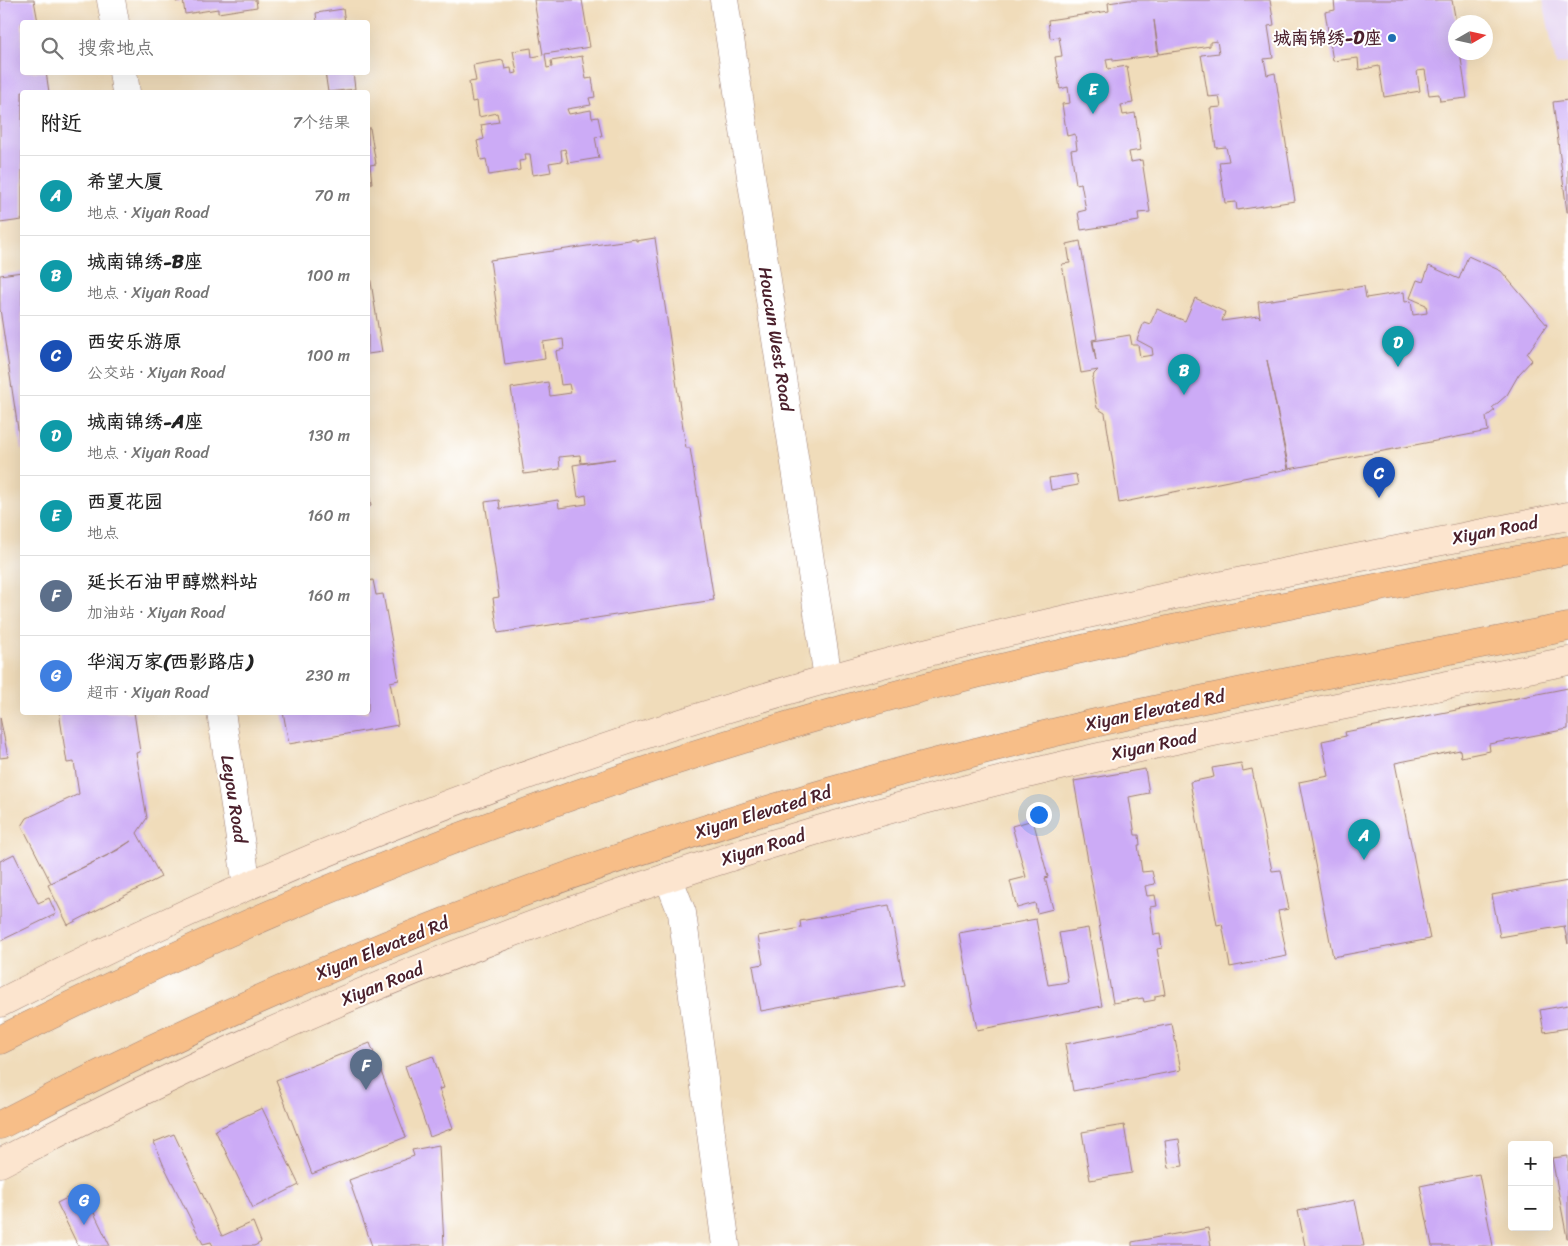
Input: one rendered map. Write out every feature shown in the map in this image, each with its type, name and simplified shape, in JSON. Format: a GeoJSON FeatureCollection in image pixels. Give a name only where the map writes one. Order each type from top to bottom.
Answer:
{"type":"FeatureCollection","features":[{"type":"Feature","properties":{"kind":"highway"},"geometry":{"type":"LineString","coordinates":[[0,1040],[167,959],[374,870],[517,815],[710,749],[869,702],[1075,650],[1568,550]]}},
{"type":"Feature","properties":{"kind":"highway","name":"Xiyan Elevated Rd"},"geometry":{"type":"LineString","coordinates":[[0,1125],[181,1035],[344,963],[543,885],[724,823],[889,775],[1058,732],[1179,704],[1568,627]]}},
{"type":"Feature","properties":{"kind":"main road","name":"Xiyan Road"},"geometry":{"type":"LineString","coordinates":[[0,1003],[96,956],[248,886],[425,813],[658,730],[828,678],[1116,607],[1568,516]]}},
{"type":"Feature","properties":{"kind":"main road","name":"Xiyan Road"},"geometry":{"type":"LineString","coordinates":[[0,1163],[136,1094],[306,1016],[476,946],[668,877],[863,817],[1012,777],[1184,738],[1568,661]]}},
{"type":"Feature","properties":{"kind":"street"},"geometry":{"type":"LineString","coordinates":[[111,0],[115,20]]}},
{"type":"Feature","properties":{"kind":"street","name":"Houcun West Road"},"geometry":{"type":"LineString","coordinates":[[724,0],[828,678]]}},
{"type":"Feature","properties":{"kind":"street"},"geometry":{"type":"LineString","coordinates":[[123,75],[126,90]]}},
{"type":"Feature","properties":{"kind":"street","name":"Leyou Road"},"geometry":{"type":"LineString","coordinates":[[221,715],[248,886]]}},
{"type":"Feature","properties":{"kind":"street"},"geometry":{"type":"LineString","coordinates":[[668,877],[682,913],[726,1246]]}},
{"type":"Feature","properties":{"kind":"shaded area"},"geometry":{"type":"Polygon","coordinates":[[[1543,0],[1568,0],[1568,63],[1556,65],[1543,0]]]}},
{"type":"Feature","properties":{"kind":"building"},"geometry":{"type":"Polygon","coordinates":[[[0,0],[34,0],[38,20],[20,20],[20,75],[46,75],[49,90],[20,90],[20,220],[0,223],[0,0]]]}},
{"type":"Feature","properties":{"kind":"building"},"geometry":{"type":"Polygon","coordinates":[[[183,0],[256,0],[257,7],[218,13],[218,9],[185,14],[183,0]]]}},
{"type":"Feature","properties":{"kind":"building"},"geometry":{"type":"Polygon","coordinates":[[[534,0],[582,0],[590,47],[545,54],[547,68],[552,67],[551,61],[582,56],[586,79],[592,78],[595,97],[589,98],[591,105],[567,109],[569,114],[591,110],[592,118],[598,117],[602,136],[595,137],[599,158],[568,163],[565,149],[561,150],[562,161],[549,163],[551,172],[533,175],[530,154],[525,154],[526,160],[519,161],[520,170],[489,175],[486,159],[481,160],[477,141],[484,139],[481,125],[499,122],[497,113],[479,117],[477,101],[472,102],[469,82],[476,81],[473,65],[503,60],[505,69],[511,68],[512,74],[517,73],[513,51],[531,48],[532,57],[543,55],[534,0]]]}},
{"type":"Feature","properties":{"kind":"building"},"geometry":{"type":"Polygon","coordinates":[[[1129,0],[1270,0],[1274,25],[1268,26],[1273,58],[1264,59],[1267,75],[1275,73],[1295,201],[1237,210],[1236,202],[1225,203],[1219,162],[1229,161],[1226,147],[1216,148],[1210,108],[1221,107],[1219,96],[1208,97],[1201,55],[1219,53],[1217,41],[1210,42],[1210,46],[1159,54],[1154,20],[1158,55],[1113,61],[1113,58],[1106,59],[1108,69],[1127,66],[1133,103],[1121,105],[1123,115],[1135,113],[1141,150],[1129,152],[1131,162],[1142,160],[1150,212],[1138,213],[1139,221],[1081,230],[1078,212],[1086,210],[1081,183],[1076,184],[1071,150],[1077,149],[1075,134],[1067,136],[1062,104],[1070,103],[1068,87],[1060,89],[1055,57],[1062,56],[1059,37],[1050,38],[1048,20],[1109,11],[1108,3],[1129,0]]]}},
{"type":"Feature","properties":{"kind":"building","name":"城南锦绣-D座"},"geometry":{"type":"Polygon","coordinates":[[[1334,0],[1452,0],[1455,15],[1448,15],[1448,60],[1461,60],[1467,98],[1440,101],[1439,94],[1429,95],[1425,70],[1417,71],[1420,91],[1384,97],[1379,66],[1359,70],[1358,58],[1333,61],[1325,12],[1335,10],[1334,0]]]}},
{"type":"Feature","properties":{"kind":"building"},"geometry":{"type":"Polygon","coordinates":[[[343,9],[345,20],[317,20],[316,13],[343,9]]]}},
{"type":"Feature","properties":{"kind":"building"},"geometry":{"type":"Polygon","coordinates":[[[325,75],[353,75],[355,89],[328,90],[325,75]]]}},
{"type":"Feature","properties":{"kind":"building"},"geometry":{"type":"Polygon","coordinates":[[[1568,100],[1568,212],[1567,212],[1553,102],[1568,100]]]}},
{"type":"Feature","properties":{"kind":"building"},"geometry":{"type":"Polygon","coordinates":[[[370,128],[376,164],[370,165],[370,128]]]}},
{"type":"Feature","properties":{"kind":"building"},"geometry":{"type":"Polygon","coordinates":[[[370,165],[372,183],[370,184],[370,165]]]}},
{"type":"Feature","properties":{"kind":"building"},"geometry":{"type":"Polygon","coordinates":[[[655,238],[686,448],[690,448],[714,600],[498,633],[493,598],[499,597],[485,502],[499,500],[500,509],[558,500],[559,508],[587,504],[586,495],[578,497],[573,465],[615,459],[581,463],[580,455],[559,457],[560,469],[524,474],[511,388],[548,382],[550,396],[571,393],[569,384],[561,385],[556,351],[564,349],[563,339],[543,342],[545,359],[505,365],[490,260],[636,239],[636,241],[655,238]]]}},
{"type":"Feature","properties":{"kind":"building"},"geometry":{"type":"Polygon","coordinates":[[[1080,241],[1097,339],[1092,340],[1096,361],[1093,341],[1130,335],[1132,345],[1138,345],[1140,357],[1153,355],[1152,348],[1137,340],[1144,322],[1150,324],[1157,309],[1185,321],[1195,298],[1225,312],[1222,321],[1258,316],[1260,318],[1258,302],[1364,286],[1366,298],[1404,292],[1405,302],[1411,301],[1413,315],[1427,313],[1426,305],[1410,298],[1417,280],[1423,282],[1429,266],[1459,279],[1468,256],[1501,271],[1547,325],[1527,354],[1532,360],[1519,374],[1507,395],[1492,408],[1495,410],[1486,417],[1488,431],[1289,469],[1267,360],[1288,469],[1119,503],[1105,413],[1097,408],[1092,381],[1094,374],[1098,370],[1081,373],[1062,264],[1070,263],[1067,244],[1080,241]]]}},
{"type":"Feature","properties":{"kind":"building"},"geometry":{"type":"Polygon","coordinates":[[[20,272],[20,442],[0,309],[0,275],[20,272]]]}},
{"type":"Feature","properties":{"kind":"building"},"geometry":{"type":"Polygon","coordinates":[[[370,276],[382,352],[370,354],[370,276]]]}},
{"type":"Feature","properties":{"kind":"building"},"geometry":{"type":"Polygon","coordinates":[[[1076,474],[1078,485],[1051,490],[1049,478],[1076,474]]]}},
{"type":"Feature","properties":{"kind":"building"},"geometry":{"type":"Polygon","coordinates":[[[373,580],[376,595],[383,594],[399,680],[390,682],[398,725],[289,744],[284,715],[370,715],[370,581],[373,580]]]}},
{"type":"Feature","properties":{"kind":"building"},"geometry":{"type":"Polygon","coordinates":[[[1568,688],[1568,729],[1489,744],[1490,751],[1461,757],[1460,750],[1395,763],[1430,939],[1333,957],[1299,782],[1329,776],[1322,741],[1346,736],[1345,732],[1568,688]]]}},
{"type":"Feature","properties":{"kind":"building"},"geometry":{"type":"Polygon","coordinates":[[[59,715],[134,715],[140,752],[136,753],[147,818],[137,833],[161,877],[68,925],[48,885],[110,854],[51,883],[22,826],[27,818],[79,794],[74,762],[67,763],[59,715]]]}},
{"type":"Feature","properties":{"kind":"building"},"geometry":{"type":"Polygon","coordinates":[[[0,717],[8,757],[0,758],[0,717]]]}},
{"type":"Feature","properties":{"kind":"building"},"geometry":{"type":"Polygon","coordinates":[[[1241,763],[1243,771],[1252,769],[1272,871],[1281,870],[1289,909],[1278,911],[1287,956],[1230,967],[1222,924],[1217,925],[1190,782],[1214,777],[1212,768],[1241,763]]]}},
{"type":"Feature","properties":{"kind":"building"},"geometry":{"type":"Polygon","coordinates":[[[1145,769],[1149,793],[1129,797],[1135,835],[1139,835],[1140,845],[1138,845],[1142,872],[1152,871],[1155,884],[1145,886],[1147,896],[1155,895],[1157,906],[1150,907],[1154,935],[1160,934],[1162,948],[1157,949],[1165,994],[1155,996],[1155,1000],[1144,1002],[1143,998],[1113,1003],[1074,781],[1145,769]]]}},
{"type":"Feature","properties":{"kind":"building"},"geometry":{"type":"Polygon","coordinates":[[[1033,820],[1048,877],[1045,878],[1053,909],[1037,913],[1035,903],[1017,908],[1010,881],[1026,877],[1012,826],[1033,820]]]}},
{"type":"Feature","properties":{"kind":"building"},"geometry":{"type":"Polygon","coordinates":[[[14,854],[38,903],[49,898],[56,914],[0,941],[0,861],[14,854]]]}},
{"type":"Feature","properties":{"kind":"building"},"geometry":{"type":"Polygon","coordinates":[[[1568,881],[1568,944],[1564,926],[1500,937],[1492,895],[1568,881]]]}},
{"type":"Feature","properties":{"kind":"building"},"geometry":{"type":"Polygon","coordinates":[[[889,905],[904,985],[761,1011],[753,966],[763,964],[758,936],[801,928],[800,921],[889,905]]]}},
{"type":"Feature","properties":{"kind":"building"},"geometry":{"type":"Polygon","coordinates":[[[1036,919],[1048,985],[1068,982],[1059,933],[1088,928],[1102,1006],[977,1030],[959,933],[1036,919]]]}},
{"type":"Feature","properties":{"kind":"building"},"geometry":{"type":"Polygon","coordinates":[[[1568,1005],[1568,1028],[1544,1032],[1540,1010],[1568,1005]]]}},
{"type":"Feature","properties":{"kind":"building"},"geometry":{"type":"Polygon","coordinates":[[[1172,1024],[1181,1070],[1073,1091],[1065,1044],[1172,1024]]]}},
{"type":"Feature","properties":{"kind":"building"},"geometry":{"type":"Polygon","coordinates":[[[370,1043],[406,1137],[312,1174],[276,1080],[370,1043]]]}},
{"type":"Feature","properties":{"kind":"building"},"geometry":{"type":"Polygon","coordinates":[[[433,1056],[444,1088],[439,1089],[453,1128],[430,1137],[405,1066],[433,1056]]]}},
{"type":"Feature","properties":{"kind":"building"},"geometry":{"type":"Polygon","coordinates":[[[262,1108],[299,1185],[253,1208],[215,1130],[262,1108]]]}},
{"type":"Feature","properties":{"kind":"building"},"geometry":{"type":"Polygon","coordinates":[[[1124,1125],[1132,1173],[1090,1180],[1082,1132],[1124,1125]]]}},
{"type":"Feature","properties":{"kind":"building"},"geometry":{"type":"Polygon","coordinates":[[[174,1134],[222,1236],[253,1222],[260,1243],[254,1246],[213,1246],[211,1242],[203,1244],[154,1142],[174,1134]]]}},
{"type":"Feature","properties":{"kind":"building"},"geometry":{"type":"Polygon","coordinates":[[[1179,1139],[1183,1166],[1169,1168],[1165,1141],[1179,1139]]]}},
{"type":"Feature","properties":{"kind":"building"},"geometry":{"type":"Polygon","coordinates":[[[439,1145],[444,1246],[372,1246],[349,1180],[414,1156],[412,1150],[439,1145]]]}},
{"type":"Feature","properties":{"kind":"building"},"geometry":{"type":"Polygon","coordinates":[[[1568,1156],[1568,1238],[1553,1163],[1553,1158],[1568,1156]]]}},
{"type":"Feature","properties":{"kind":"building"},"geometry":{"type":"Polygon","coordinates":[[[1479,1174],[1493,1246],[1432,1246],[1420,1186],[1479,1174]]]}},
{"type":"Feature","properties":{"kind":"building"},"geometry":{"type":"Polygon","coordinates":[[[83,1190],[110,1246],[78,1246],[57,1203],[83,1190]]]}},
{"type":"Feature","properties":{"kind":"building"},"geometry":{"type":"Polygon","coordinates":[[[1355,1200],[1364,1246],[1305,1246],[1298,1211],[1355,1200]]]}},
{"type":"Feature","properties":{"kind":"building"},"geometry":{"type":"Polygon","coordinates":[[[1208,1228],[1211,1246],[1132,1246],[1132,1242],[1208,1228]]]}},
{"type":"Feature","properties":{"kind":"place","name":"城南锦绣-D座"},"geometry":{"type":"Point","coordinates":[1392,38]}},
{"type":"Feature","properties":{"kind":"place","name":"西夏花园"},"geometry":{"type":"Point","coordinates":[1093,114]}},
{"type":"Feature","properties":{"kind":"place","name":"城南锦绣-A座"},"geometry":{"type":"Point","coordinates":[1398,367]}},
{"type":"Feature","properties":{"kind":"place","name":"城南锦绣-B座"},"geometry":{"type":"Point","coordinates":[1184,395]}},
{"type":"Feature","properties":{"kind":"place","name":"西安乐游原"},"geometry":{"type":"Point","coordinates":[1379,498]}},
{"type":"Feature","properties":{"kind":"place","name":"希望大厦"},"geometry":{"type":"Point","coordinates":[1364,860]}},
{"type":"Feature","properties":{"kind":"place","name":"延长石油甲醇燃料站"},"geometry":{"type":"Point","coordinates":[366,1090]}},
{"type":"Feature","properties":{"kind":"place","name":"华润万家(西影路店)"},"geometry":{"type":"Point","coordinates":[84,1225]}}]}
